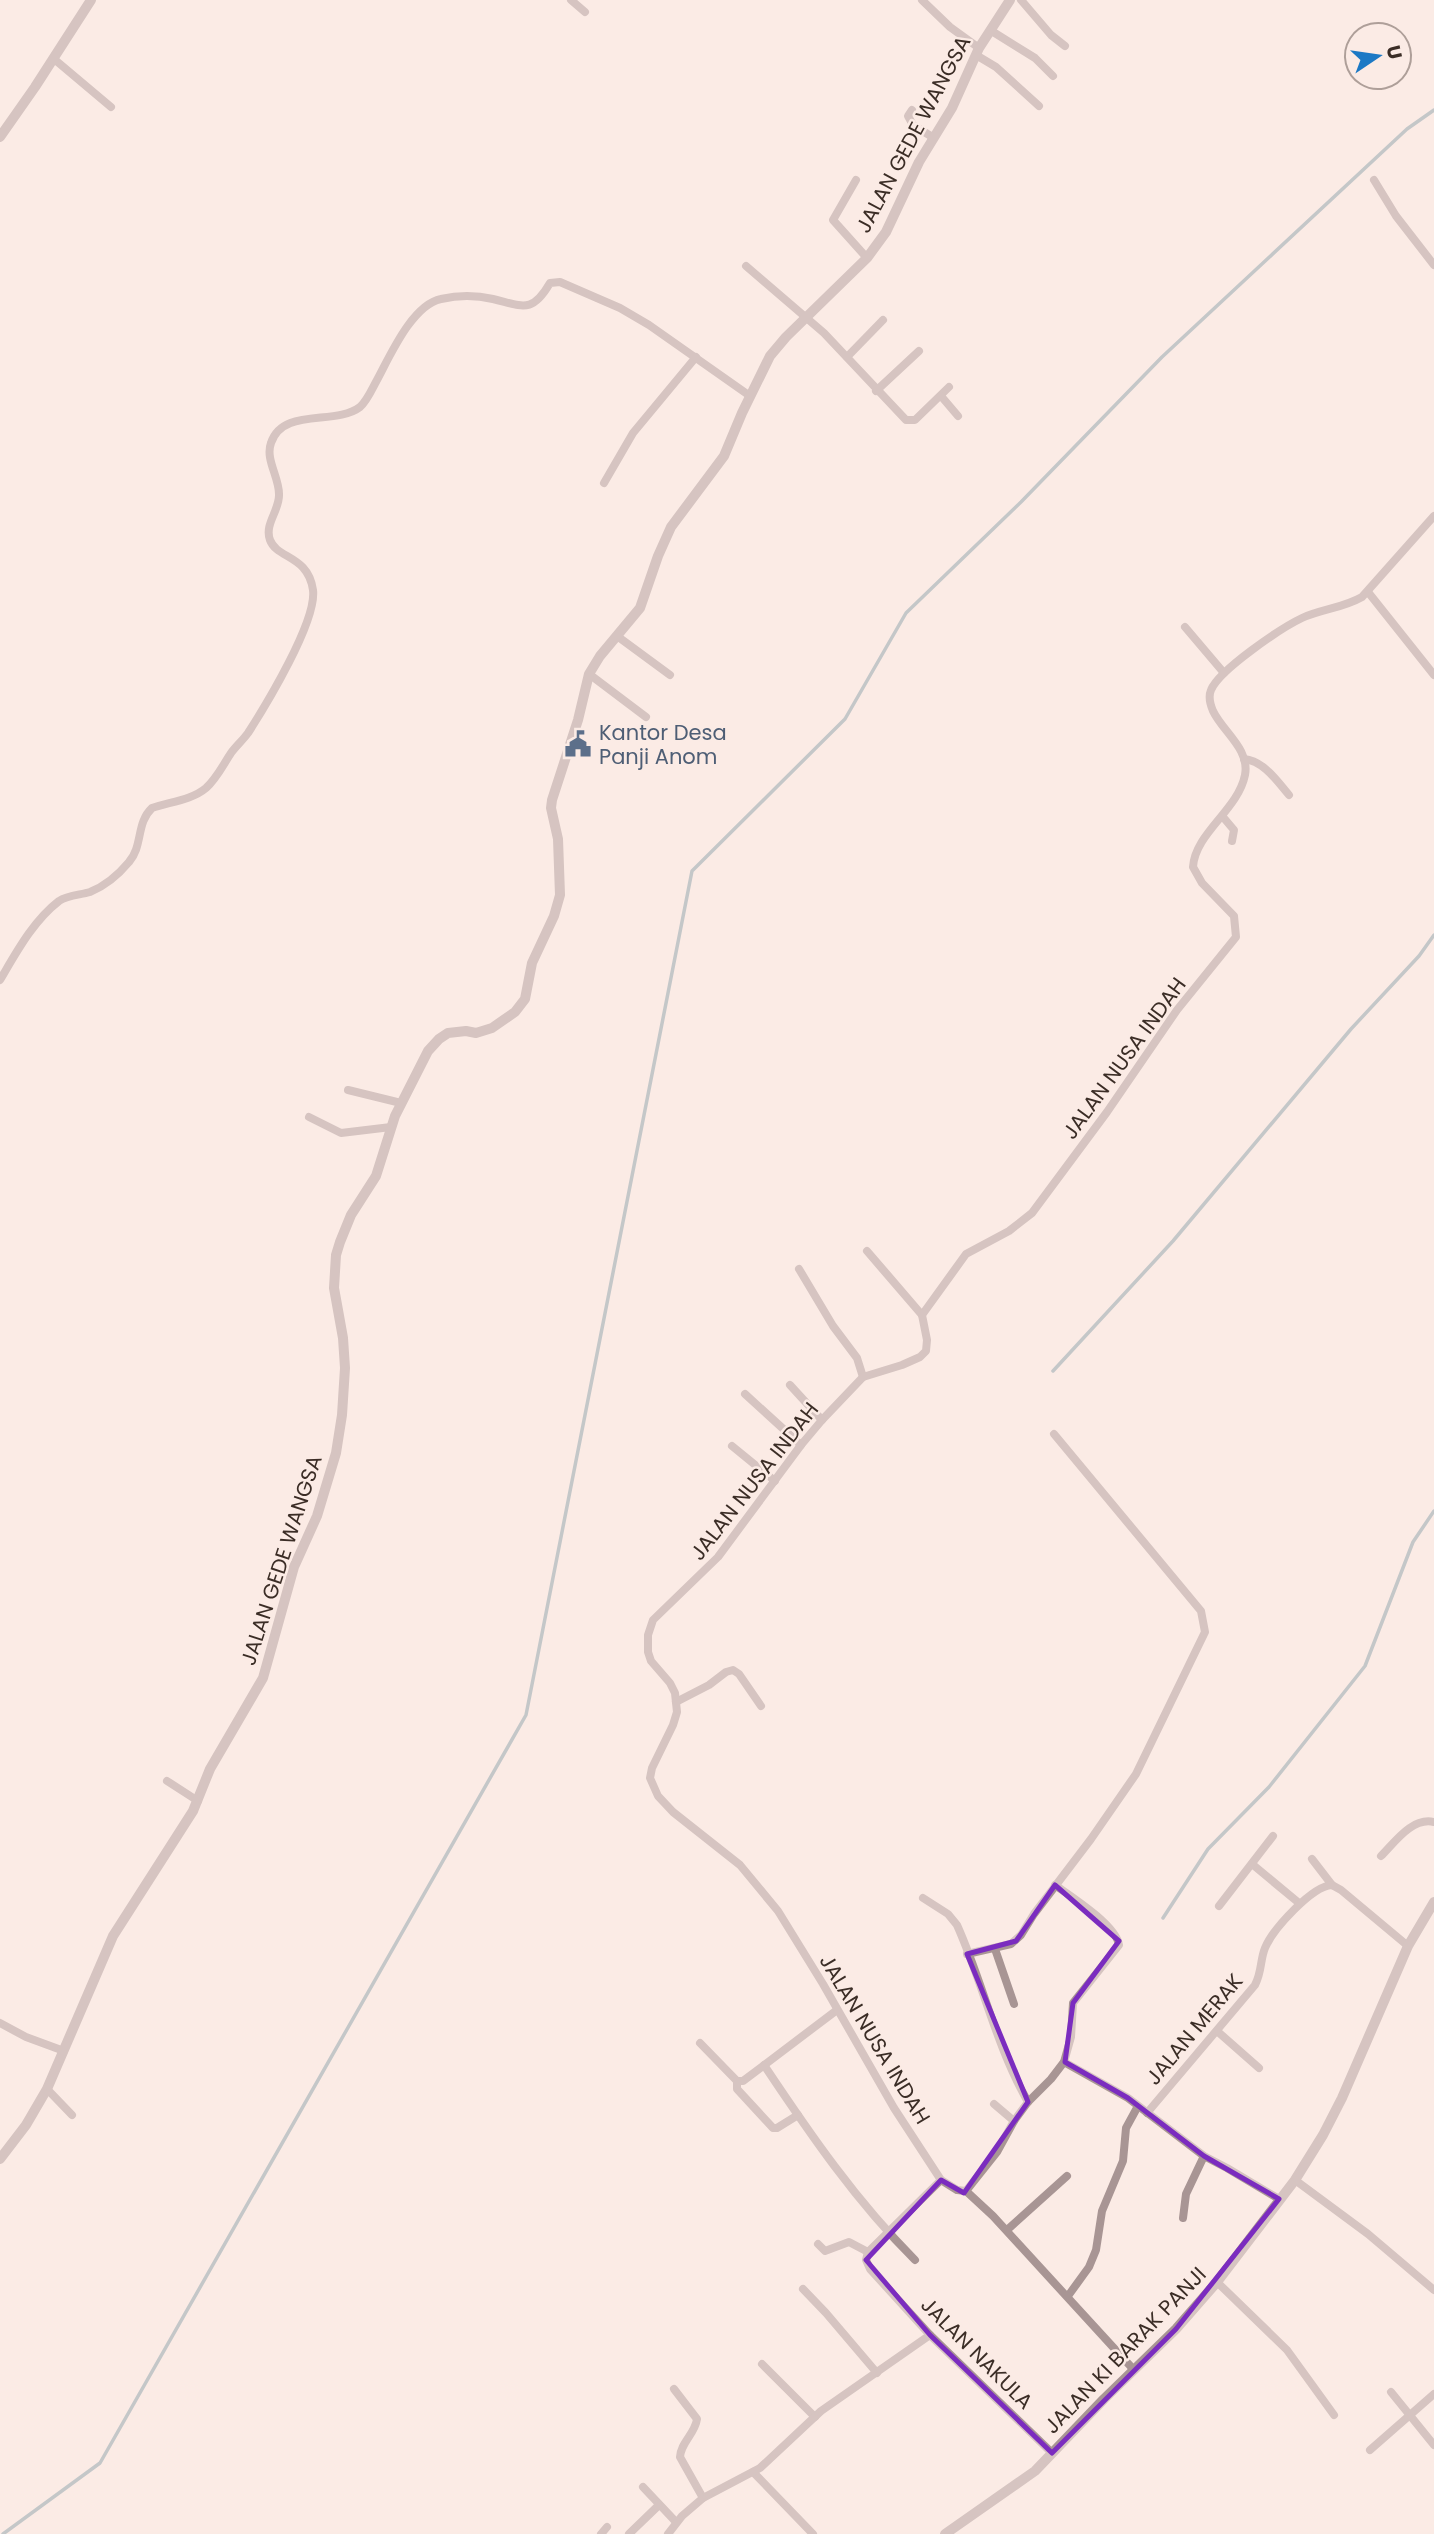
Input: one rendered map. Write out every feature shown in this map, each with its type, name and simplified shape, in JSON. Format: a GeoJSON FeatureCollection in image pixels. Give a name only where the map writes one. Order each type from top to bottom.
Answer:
{"type":"FeatureCollection","features":[{"type":"Feature","properties":{"kind":"street"},"geometry":{"type":"LineString","coordinates":[[0,137],[91,0]]}},
{"type":"Feature","properties":{"kind":"street"},"geometry":{"type":"LineString","coordinates":[[571,0],[585,12]]}},
{"type":"Feature","properties":{"kind":"street"},"geometry":{"type":"LineString","coordinates":[[922,0],[1039,106]]}},
{"type":"Feature","properties":{"kind":"street","name":"JALAN GEDE WANGSA"},"geometry":{"type":"LineString","coordinates":[[0,2159],[26,2125],[47,2089],[113,1936],[145,1890],[198,1801],[211,1769],[263,1678],[294,1567],[317,1516],[331,1473],[342,1415],[345,1368],[343,1338],[334,1289],[336,1255],[351,1215],[376,1176],[391,1127],[428,1051],[439,1039],[456,1031],[486,1031],[515,1012],[525,999],[532,962],[560,895],[559,856],[552,800],[578,720],[589,674],[640,608],[671,527],[724,456],[770,356],[867,258],[892,222],[911,177],[952,108],[977,52],[1010,0]]}},
{"type":"Feature","properties":{"kind":"street"},"geometry":{"type":"LineString","coordinates":[[1021,0],[1051,35],[1065,46]]}},
{"type":"Feature","properties":{"kind":"street"},"geometry":{"type":"LineString","coordinates":[[990,30],[1035,58],[1053,75]]}},
{"type":"Feature","properties":{"kind":"street"},"geometry":{"type":"LineString","coordinates":[[54,59],[111,107]]}},
{"type":"Feature","properties":{"kind":"street"},"geometry":{"type":"LineString","coordinates":[[912,110],[908,116],[911,122],[934,138]]}},
{"type":"Feature","properties":{"kind":"street"},"geometry":{"type":"LineString","coordinates":[[856,180],[833,220],[867,258]]}},
{"type":"Feature","properties":{"kind":"street"},"geometry":{"type":"LineString","coordinates":[[1374,180],[1396,215],[1434,265]]}},
{"type":"Feature","properties":{"kind":"street"},"geometry":{"type":"LineString","coordinates":[[747,266],[806,317],[847,357],[876,391],[909,421],[915,419],[949,387]]}},
{"type":"Feature","properties":{"kind":"street"},"geometry":{"type":"LineString","coordinates":[[0,980],[27,936],[59,902],[99,888],[130,862],[138,845],[141,825],[152,808],[195,795],[210,784],[247,733],[305,631],[313,601],[311,582],[303,566],[270,540],[269,526],[280,495],[269,446],[275,433],[293,422],[346,414],[362,406],[398,341],[418,313],[437,299],[469,295],[519,307],[527,306],[541,299],[550,283],[560,282],[620,308],[750,396]]}},
{"type":"Feature","properties":{"kind":"street"},"geometry":{"type":"LineString","coordinates":[[847,357],[883,320]]}},
{"type":"Feature","properties":{"kind":"street"},"geometry":{"type":"LineString","coordinates":[[876,391],[919,351]]}},
{"type":"Feature","properties":{"kind":"street"},"geometry":{"type":"LineString","coordinates":[[604,483],[638,427],[696,357]]}},
{"type":"Feature","properties":{"kind":"street"},"geometry":{"type":"LineString","coordinates":[[941,396],[958,416]]}},
{"type":"Feature","properties":{"kind":"street"},"geometry":{"type":"LineString","coordinates":[[1289,795],[1256,762],[1244,759],[1209,703],[1212,687],[1224,673],[1276,633],[1301,618],[1352,603],[1368,592],[1434,516]]}},
{"type":"Feature","properties":{"kind":"street"},"geometry":{"type":"LineString","coordinates":[[1368,592],[1434,675]]}},
{"type":"Feature","properties":{"kind":"street"},"geometry":{"type":"LineString","coordinates":[[1185,626],[1224,673]]}},
{"type":"Feature","properties":{"kind":"street"},"geometry":{"type":"LineString","coordinates":[[617,636],[670,675]]}},
{"type":"Feature","properties":{"kind":"street"},"geometry":{"type":"LineString","coordinates":[[589,674],[646,718]]}},
{"type":"Feature","properties":{"kind":"street","name":"JALAN NUSA INDAH"},"geometry":{"type":"LineString","coordinates":[[941,2180],[900,2117],[778,1911],[740,1865],[673,1812],[653,1787],[650,1778],[652,1768],[674,1725],[676,1702],[670,1683],[651,1661],[648,1635],[653,1620],[718,1557],[801,1445],[863,1377],[902,1365],[920,1357],[926,1351],[928,1340],[922,1315],[966,1254],[1009,1231],[1032,1213],[1107,1112],[1177,1010],[1231,946],[1237,931],[1234,916],[1202,883],[1193,867],[1197,848],[1223,817],[1242,784],[1246,773],[1244,759]]}},
{"type":"Feature","properties":{"kind":"street"},"geometry":{"type":"LineString","coordinates":[[1223,817],[1234,830],[1232,841]]}},
{"type":"Feature","properties":{"kind":"street"},"geometry":{"type":"LineString","coordinates":[[348,1090],[401,1103]]}},
{"type":"Feature","properties":{"kind":"street"},"geometry":{"type":"LineString","coordinates":[[309,1116],[341,1133],[391,1127]]}},
{"type":"Feature","properties":{"kind":"street"},"geometry":{"type":"LineString","coordinates":[[867,1251],[922,1315]]}},
{"type":"Feature","properties":{"kind":"street"},"geometry":{"type":"LineString","coordinates":[[799,1269],[826,1315],[857,1359],[863,1377]]}},
{"type":"Feature","properties":{"kind":"street"},"geometry":{"type":"LineString","coordinates":[[790,1385],[822,1420]]}},
{"type":"Feature","properties":{"kind":"street"},"geometry":{"type":"LineString","coordinates":[[745,1394],[801,1445]]}},
{"type":"Feature","properties":{"kind":"street"},"geometry":{"type":"LineString","coordinates":[[967,1954],[1011,1944],[1021,1936],[1034,1913],[1091,1839],[1136,1774],[1205,1632],[1201,1611],[1054,1434]]}},
{"type":"Feature","properties":{"kind":"street"},"geometry":{"type":"LineString","coordinates":[[732,1446],[775,1481]]}},
{"type":"Feature","properties":{"kind":"street"},"geometry":{"type":"LineString","coordinates":[[676,1702],[733,1670],[739,1674],[761,1706]]}},
{"type":"Feature","properties":{"kind":"street"},"geometry":{"type":"LineString","coordinates":[[167,1782],[198,1801]]}},
{"type":"Feature","properties":{"kind":"street"},"geometry":{"type":"LineString","coordinates":[[1381,1856],[1419,1822],[1434,1822]]}},
{"type":"Feature","properties":{"kind":"street"},"geometry":{"type":"LineString","coordinates":[[1219,1906],[1273,1836]]}},
{"type":"Feature","properties":{"kind":"street"},"geometry":{"type":"LineString","coordinates":[[1312,1858],[1332,1885],[1408,1946]]}},
{"type":"Feature","properties":{"kind":"street"},"geometry":{"type":"LineString","coordinates":[[1252,1864],[1300,1902]]}},
{"type":"Feature","properties":{"kind":"street"},"geometry":{"type":"LineString","coordinates":[[966,2190],[997,2152],[1028,2102],[1064,2062],[1071,2037],[1073,2003],[1119,1945],[1119,1941],[1091,1911],[1055,1885]]}},
{"type":"Feature","properties":{"kind":"street","name":"JALAN MERAK"},"geometry":{"type":"LineString","coordinates":[[1147,2113],[1255,1985],[1266,1946],[1300,1902],[1322,1886],[1332,1885]]}},
{"type":"Feature","properties":{"kind":"street"},"geometry":{"type":"LineString","coordinates":[[923,1898],[953,1919],[989,2015],[1028,2102]]}},
{"type":"Feature","properties":{"kind":"street","name":"JALAN KI BARAK PANJI"},"geometry":{"type":"LineString","coordinates":[[945,2534],[1035,2471],[1176,2329],[1217,2283],[1295,2180],[1324,2134],[1408,1946],[1434,1902]]}},
{"type":"Feature","properties":{"kind":"street"},"geometry":{"type":"LineString","coordinates":[[995,1949],[1014,2004]]}},
{"type":"Feature","properties":{"kind":"street"},"geometry":{"type":"LineString","coordinates":[[699,2043],[737,2081],[743,2081],[837,2010]]}},
{"type":"Feature","properties":{"kind":"street"},"geometry":{"type":"LineString","coordinates":[[0,2023],[26,2037],[64,2051]]}},
{"type":"Feature","properties":{"kind":"street"},"geometry":{"type":"LineString","coordinates":[[1217,2031],[1259,2068]]}},
{"type":"Feature","properties":{"kind":"street"},"geometry":{"type":"LineString","coordinates":[[1064,2062],[1078,2067],[1138,2106],[1203,2156],[1279,2199]]}},
{"type":"Feature","properties":{"kind":"street"},"geometry":{"type":"LineString","coordinates":[[764,2065],[839,2174],[915,2260]]}},
{"type":"Feature","properties":{"kind":"street"},"geometry":{"type":"LineString","coordinates":[[737,2081],[737,2089],[773,2128],[798,2115]]}},
{"type":"Feature","properties":{"kind":"street"},"geometry":{"type":"LineString","coordinates":[[47,2089],[72,2115]]}},
{"type":"Feature","properties":{"kind":"street"},"geometry":{"type":"LineString","coordinates":[[994,2104],[1014,2121]]}},
{"type":"Feature","properties":{"kind":"street"},"geometry":{"type":"LineString","coordinates":[[1068,2296],[1096,2250],[1102,2211],[1123,2161],[1126,2128],[1138,2106]]}},
{"type":"Feature","properties":{"kind":"street"},"geometry":{"type":"LineString","coordinates":[[1183,2218],[1186,2194],[1203,2156]]}},
{"type":"Feature","properties":{"kind":"street"},"geometry":{"type":"LineString","coordinates":[[1007,2230],[1067,2176]]}},
{"type":"Feature","properties":{"kind":"street"},"geometry":{"type":"LineString","coordinates":[[818,2245],[825,2250],[849,2242],[868,2252],[941,2180],[957,2190],[966,2190],[1007,2230],[1134,2370]]}},
{"type":"Feature","properties":{"kind":"street"},"geometry":{"type":"LineString","coordinates":[[1295,2180],[1368,2234],[1434,2290]]}},
{"type":"Feature","properties":{"kind":"street","name":"JALAN NAKULA"},"geometry":{"type":"LineString","coordinates":[[868,2252],[868,2264],[930,2334],[1052,2453]]}},
{"type":"Feature","properties":{"kind":"street"},"geometry":{"type":"LineString","coordinates":[[1217,2283],[1287,2350],[1334,2415]]}},
{"type":"Feature","properties":{"kind":"street"},"geometry":{"type":"LineString","coordinates":[[803,2290],[877,2373]]}},
{"type":"Feature","properties":{"kind":"street"},"geometry":{"type":"LineString","coordinates":[[668,2534],[676,2522],[703,2498],[753,2472],[815,2417],[930,2334]]}},
{"type":"Feature","properties":{"kind":"street"},"geometry":{"type":"LineString","coordinates":[[762,2364],[815,2417]]}},
{"type":"Feature","properties":{"kind":"street"},"geometry":{"type":"LineString","coordinates":[[674,2389],[698,2419],[683,2445],[680,2458],[703,2498]]}},
{"type":"Feature","properties":{"kind":"street"},"geometry":{"type":"LineString","coordinates":[[1391,2392],[1434,2445]]}},
{"type":"Feature","properties":{"kind":"street"},"geometry":{"type":"LineString","coordinates":[[1370,2450],[1434,2395]]}},
{"type":"Feature","properties":{"kind":"street"},"geometry":{"type":"LineString","coordinates":[[753,2472],[813,2534]]}},
{"type":"Feature","properties":{"kind":"street"},"geometry":{"type":"LineString","coordinates":[[643,2487],[676,2522]]}},
{"type":"Feature","properties":{"kind":"street"},"geometry":{"type":"LineString","coordinates":[[629,2534],[659,2505]]}},
{"type":"Feature","properties":{"kind":"highlighted area"},"geometry":{"type":"Polygon","coordinates":[[[1055,1885],[1119,1941],[1073,2003],[1065,2062],[1128,2098],[1204,2156],[1279,2199],[1176,2329],[1052,2453],[930,2335],[866,2260],[941,2180],[964,2193],[1028,2102],[967,1954],[1016,1941],[1055,1885]]]}},
{"type":"Feature","properties":{"kind":"waterway"},"geometry":{"type":"LineString","coordinates":[[3,2534],[100,2463],[526,1715],[692,871],[845,719],[906,613],[1021,502],[1162,357],[1407,129],[1434,110]]}},
{"type":"Feature","properties":{"kind":"waterway"},"geometry":{"type":"LineString","coordinates":[[1053,1371],[1173,1241],[1351,1029],[1419,956],[1434,935]]}},
{"type":"Feature","properties":{"kind":"waterway"},"geometry":{"type":"LineString","coordinates":[[1163,1918],[1208,1849],[1269,1787],[1365,1666],[1413,1542],[1434,1511]]}},
{"type":"Feature","properties":{"kind":"place","name":"Kantor Desa Panji Anom"},"geometry":{"type":"Point","coordinates":[578,744]}}]}
